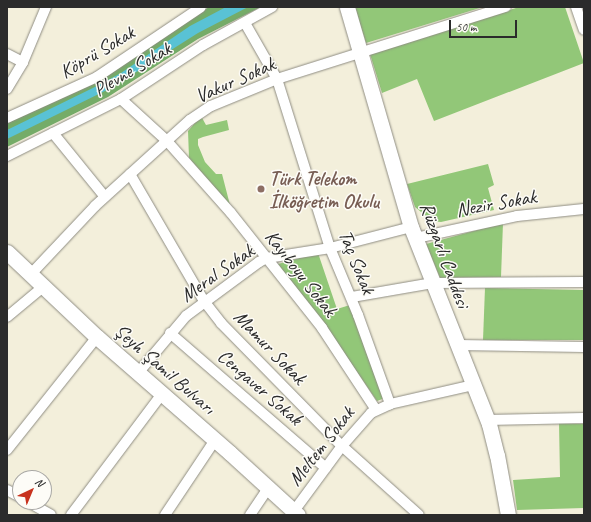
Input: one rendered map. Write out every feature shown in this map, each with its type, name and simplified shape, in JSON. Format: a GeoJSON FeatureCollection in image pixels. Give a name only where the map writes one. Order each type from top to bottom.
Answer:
{"type":"FeatureCollection","features":[{"type":"Feature","properties":{"kind":"street"},"geometry":{"type":"LineString","coordinates":[[7,89],[23,62],[46,7]]}},
{"type":"Feature","properties":{"kind":"street","name":"Köprü Sokak"},"geometry":{"type":"LineString","coordinates":[[7,118],[97,77],[201,7]]}},
{"type":"Feature","properties":{"kind":"street","name":"Plevne Sokak"},"geometry":{"type":"LineString","coordinates":[[7,156],[121,99],[203,45],[272,7]]}},
{"type":"Feature","properties":{"kind":"street","name":"Rüzgarlı Caddesi"},"geometry":{"type":"LineString","coordinates":[[347,7],[414,232],[487,420],[497,455],[508,515]]}},
{"type":"Feature","properties":{"kind":"street","name":"Vakur Sokak"},"geometry":{"type":"LineString","coordinates":[[31,274],[105,197],[190,120],[211,106],[277,79],[506,7]]}},
{"type":"Feature","properties":{"kind":"street"},"geometry":{"type":"LineString","coordinates":[[576,7],[584,30]]}},
{"type":"Feature","properties":{"kind":"street","name":"Taç Sokak"},"geometry":{"type":"LineString","coordinates":[[245,23],[277,79],[330,248],[352,297],[390,404]]}},
{"type":"Feature","properties":{"kind":"street"},"geometry":{"type":"LineString","coordinates":[[7,54],[23,62]]}},
{"type":"Feature","properties":{"kind":"street","name":"Kayıboyu Sokak"},"geometry":{"type":"LineString","coordinates":[[121,99],[168,141],[231,213],[322,328],[376,410]]}},
{"type":"Feature","properties":{"kind":"street"},"geometry":{"type":"LineString","coordinates":[[53,133],[105,197]]}},
{"type":"Feature","properties":{"kind":"street","name":"Mamur Sokak"},"geometry":{"type":"LineString","coordinates":[[130,174],[204,301],[240,344],[342,446],[419,515]]}},
{"type":"Feature","properties":{"kind":"street","name":"Nezir Sokak"},"geometry":{"type":"LineString","coordinates":[[414,232],[511,217],[584,209]]}},
{"type":"Feature","properties":{"kind":"street","name":"Meral Sokak"},"geometry":{"type":"LineString","coordinates":[[138,373],[170,332],[186,316],[247,269],[267,258],[414,232]]}},
{"type":"Feature","properties":{"kind":"street","name":"Şeyh Şamil Bulvarı"},"geometry":{"type":"LineString","coordinates":[[7,252],[97,337],[296,513]]}},
{"type":"Feature","properties":{"kind":"street"},"geometry":{"type":"LineString","coordinates":[[352,297],[433,283],[584,282]]}},
{"type":"Feature","properties":{"kind":"street"},"geometry":{"type":"LineString","coordinates":[[7,317],[43,286]]}},
{"type":"Feature","properties":{"kind":"street","name":"Cengaver Sokak"},"geometry":{"type":"LineString","coordinates":[[170,332],[326,468]]}},
{"type":"Feature","properties":{"kind":"street"},"geometry":{"type":"LineString","coordinates":[[7,450],[97,337]]}},
{"type":"Feature","properties":{"kind":"street"},"geometry":{"type":"LineString","coordinates":[[458,345],[584,347]]}},
{"type":"Feature","properties":{"kind":"street","name":"Meltem Sokak"},"geometry":{"type":"LineString","coordinates":[[296,513],[342,446],[362,421],[376,410],[390,404],[473,385]]}},
{"type":"Feature","properties":{"kind":"street"},"geometry":{"type":"LineString","coordinates":[[71,515],[162,394]]}},
{"type":"Feature","properties":{"kind":"street"},"geometry":{"type":"LineString","coordinates":[[487,420],[584,418]]}},
{"type":"Feature","properties":{"kind":"street"},"geometry":{"type":"LineString","coordinates":[[165,515],[215,440]]}},
{"type":"Feature","properties":{"kind":"street"},"geometry":{"type":"LineString","coordinates":[[250,515],[268,488]]}},
{"type":"Feature","properties":{"kind":"street"},"geometry":{"type":"LineString","coordinates":[[42,510],[51,515]]}},
{"type":"Feature","properties":{"kind":"green space"},"geometry":{"type":"Polygon","coordinates":[[[209,7],[261,7],[198,39],[108,97],[7,147],[7,122],[73,92],[209,7]]]}},
{"type":"Feature","properties":{"kind":"green space"},"geometry":{"type":"Polygon","coordinates":[[[354,7],[483,7],[366,43],[354,7]]]}},
{"type":"Feature","properties":{"kind":"green space"},"geometry":{"type":"Polygon","coordinates":[[[519,7],[565,7],[584,63],[434,121],[417,79],[382,93],[370,54],[519,7]]]}},
{"type":"Feature","properties":{"kind":"green space"},"geometry":{"type":"Polygon","coordinates":[[[201,116],[206,125],[227,120],[229,130],[198,139],[198,145],[205,162],[216,174],[222,174],[230,205],[189,158],[188,131],[201,116]]]}},
{"type":"Feature","properties":{"kind":"green space"},"geometry":{"type":"Polygon","coordinates":[[[488,164],[494,185],[488,188],[494,210],[441,222],[432,221],[415,207],[407,184],[488,164]]]}},
{"type":"Feature","properties":{"kind":"green space"},"geometry":{"type":"Polygon","coordinates":[[[503,223],[501,277],[440,278],[426,244],[503,223]]]}},
{"type":"Feature","properties":{"kind":"green space"},"geometry":{"type":"Polygon","coordinates":[[[318,253],[337,309],[350,305],[385,398],[377,401],[323,323],[278,264],[318,253]]]}},
{"type":"Feature","properties":{"kind":"green space"},"geometry":{"type":"Polygon","coordinates":[[[485,288],[584,290],[584,340],[483,340],[485,288]]]}},
{"type":"Feature","properties":{"kind":"green space"},"geometry":{"type":"Polygon","coordinates":[[[559,423],[584,424],[584,508],[517,510],[513,480],[560,477],[559,423]]]}},
{"type":"Feature","properties":{"kind":"water"},"geometry":{"type":"Polygon","coordinates":[[[226,7],[248,7],[198,33],[111,88],[7,139],[7,130],[121,73],[190,26],[226,7]]]}},
{"type":"Feature","properties":{"kind":"place","name":"Türk Telekom İlköğretim Okulu"},"geometry":{"type":"Point","coordinates":[261,189]}}]}
